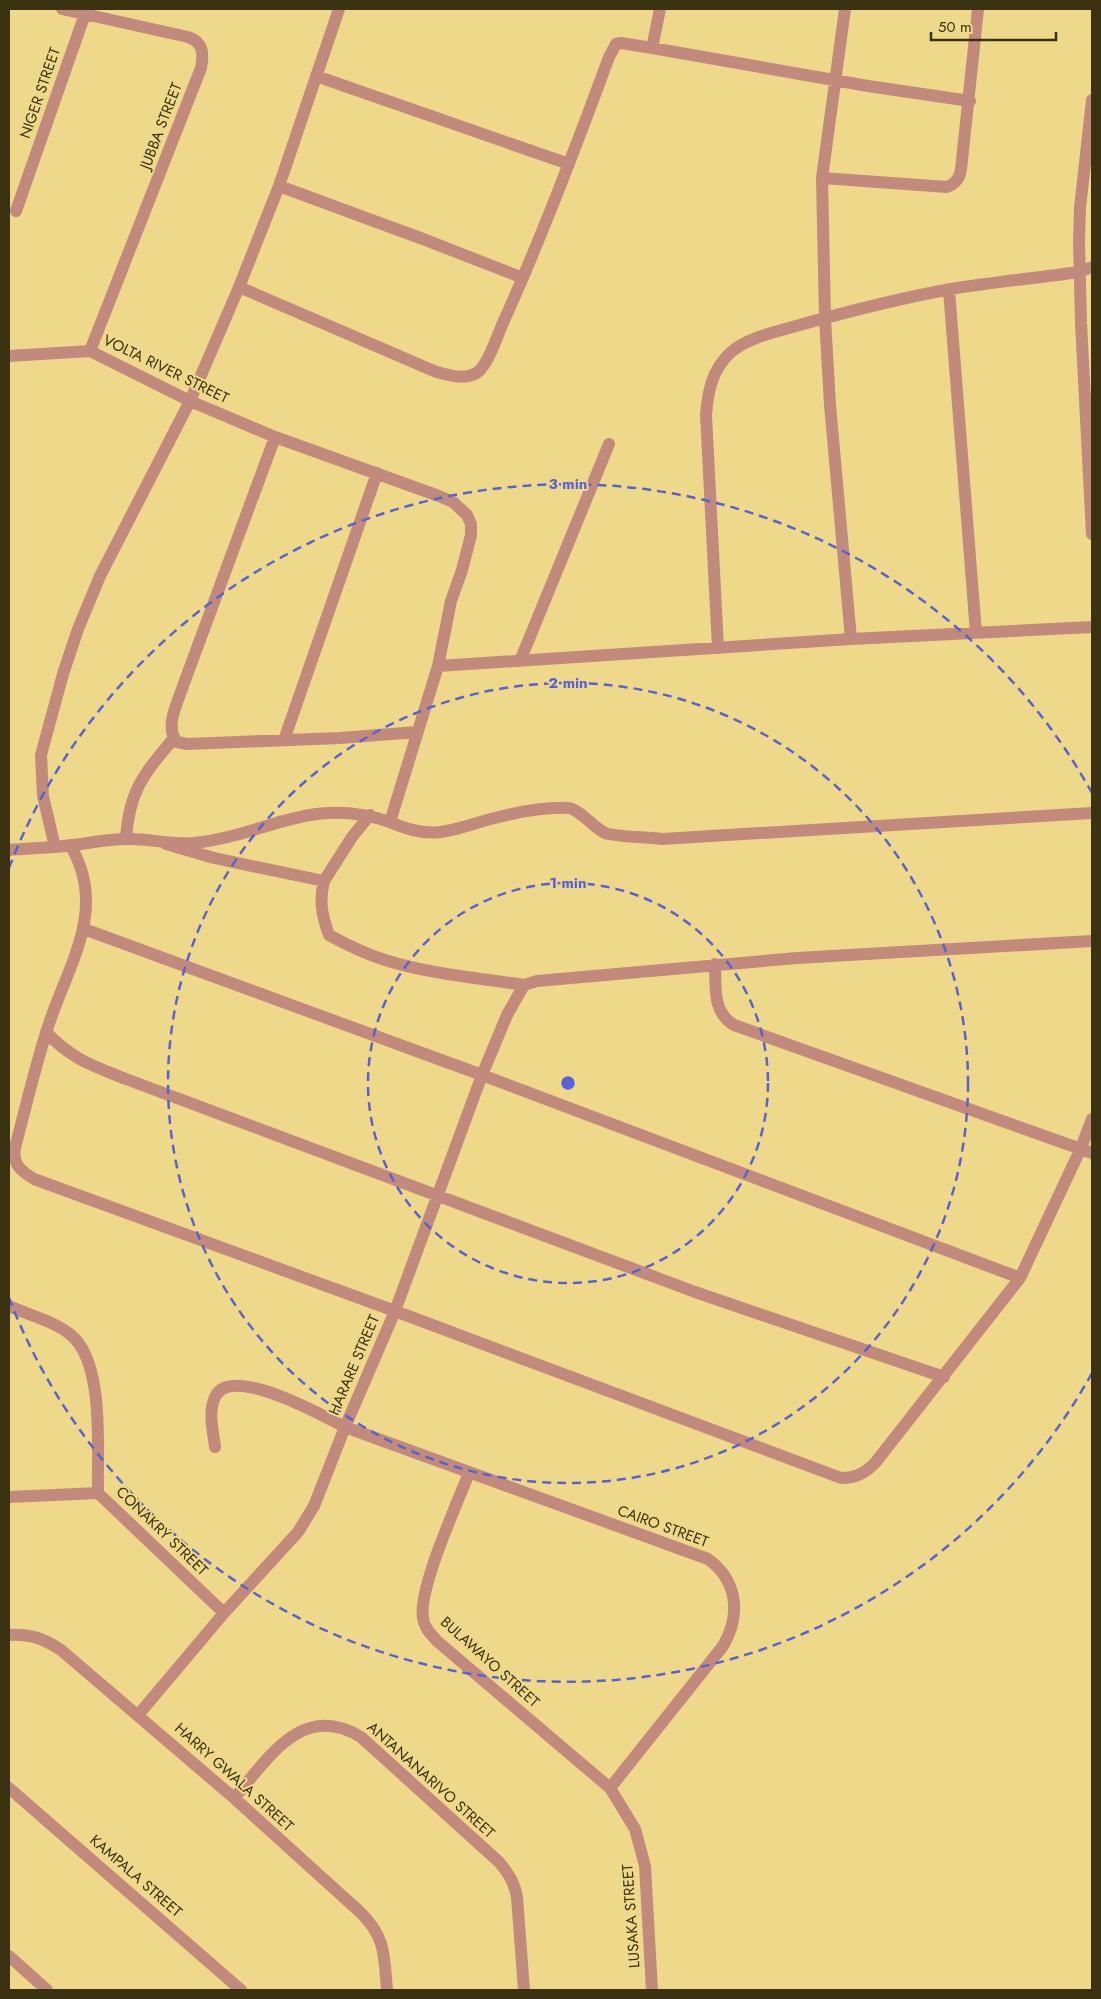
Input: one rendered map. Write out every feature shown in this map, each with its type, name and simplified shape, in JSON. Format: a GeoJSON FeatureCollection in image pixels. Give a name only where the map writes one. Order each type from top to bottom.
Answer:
{"type":"FeatureCollection","features":[{"type":"Feature","properties":{"kind":"street","name":"JUBBA STREET"},"geometry":{"type":"LineString","coordinates":[[62,9],[188,36],[197,41],[202,53],[201,68],[90,351]]}},
{"type":"Feature","properties":{"kind":"street"},"geometry":{"type":"LineString","coordinates":[[55,847],[42,796],[41,755],[63,674],[78,629],[100,576],[190,401],[239,287],[279,186],[339,9]]}},
{"type":"Feature","properties":{"kind":"street"},"geometry":{"type":"LineString","coordinates":[[652,48],[660,9]]}},
{"type":"Feature","properties":{"kind":"street"},"geometry":{"type":"LineString","coordinates":[[845,9],[822,178],[825,318],[830,405],[851,639]]}},
{"type":"Feature","properties":{"kind":"street"},"geometry":{"type":"LineString","coordinates":[[822,178],[937,187],[953,185],[961,174],[978,9]]}},
{"type":"Feature","properties":{"kind":"street","name":"NIGER STREET"},"geometry":{"type":"LineString","coordinates":[[16,211],[85,14]]}},
{"type":"Feature","properties":{"kind":"street"},"geometry":{"type":"LineString","coordinates":[[239,287],[434,371],[460,377],[474,374],[483,366],[523,278],[570,164],[613,47],[621,43],[834,80],[970,101]]}},
{"type":"Feature","properties":{"kind":"street"},"geometry":{"type":"LineString","coordinates":[[316,76],[570,164]]}},
{"type":"Feature","properties":{"kind":"street"},"geometry":{"type":"LineString","coordinates":[[1092,100],[1080,208],[1079,272],[1087,324],[1092,534]]}},
{"type":"Feature","properties":{"kind":"street"},"geometry":{"type":"LineString","coordinates":[[279,186],[523,278]]}},
{"type":"Feature","properties":{"kind":"street"},"geometry":{"type":"LineString","coordinates":[[718,648],[706,431],[707,396],[711,382],[721,363],[731,352],[746,343],[825,318],[949,290],[1079,272],[1092,267]]}},
{"type":"Feature","properties":{"kind":"street"},"geometry":{"type":"LineString","coordinates":[[949,290],[976,633]]}},
{"type":"Feature","properties":{"kind":"street","name":"VOLTA RIVER STREET"},"geometry":{"type":"LineString","coordinates":[[9,356],[90,351],[190,401],[275,437],[453,502],[462,509],[469,519],[471,529],[469,548],[451,601],[438,666],[416,732],[390,822]]}},
{"type":"Feature","properties":{"kind":"street"},"geometry":{"type":"LineString","coordinates":[[275,437],[183,686],[173,718],[172,730],[174,738],[177,742],[187,744],[416,732]]}},
{"type":"Feature","properties":{"kind":"street"},"geometry":{"type":"LineString","coordinates":[[520,661],[609,444]]}},
{"type":"Feature","properties":{"kind":"street"},"geometry":{"type":"LineString","coordinates":[[284,740],[377,473]]}},
{"type":"Feature","properties":{"kind":"street"},"geometry":{"type":"LineString","coordinates":[[438,666],[851,639],[1092,627]]}},
{"type":"Feature","properties":{"kind":"street"},"geometry":{"type":"LineString","coordinates":[[126,839],[128,814],[140,783],[150,766],[174,738]]}},
{"type":"Feature","properties":{"kind":"street"},"geometry":{"type":"LineString","coordinates":[[166,844],[193,843],[216,839],[294,817],[320,813],[350,812],[370,815],[412,831],[441,833],[503,816],[549,808],[571,808],[605,833],[662,838],[1092,814]]}},
{"type":"Feature","properties":{"kind":"street"},"geometry":{"type":"LineString","coordinates":[[370,815],[352,837],[324,881],[320,896],[322,916],[330,935],[344,943],[386,960],[447,973],[524,985],[536,981],[715,964],[1092,941]]}},
{"type":"Feature","properties":{"kind":"street"},"geometry":{"type":"LineString","coordinates":[[9,850],[70,846],[126,839],[166,844],[214,858],[324,881]]}},
{"type":"Feature","properties":{"kind":"street"},"geometry":{"type":"LineString","coordinates":[[70,846],[83,870],[87,902],[84,929],[46,1032],[14,1154],[15,1160],[23,1173],[34,1179],[395,1311],[840,1478],[850,1478],[867,1471],[944,1377],[1020,1278],[1086,1150],[1092,1119]]}},
{"type":"Feature","properties":{"kind":"street"},"geometry":{"type":"LineString","coordinates":[[84,929],[482,1075],[1020,1278]]}},
{"type":"Feature","properties":{"kind":"street"},"geometry":{"type":"LineString","coordinates":[[715,964],[716,1001],[725,1020],[734,1025],[1086,1150]]}},
{"type":"Feature","properties":{"kind":"street","name":"HARARE STREET"},"geometry":{"type":"LineString","coordinates":[[139,1714],[224,1613],[298,1532],[314,1506],[345,1427],[395,1311],[482,1075],[507,1014],[524,985]]}},
{"type":"Feature","properties":{"kind":"street"},"geometry":{"type":"LineString","coordinates":[[46,1032],[60,1047],[76,1059],[96,1068],[695,1292],[944,1377]]}},
{"type":"Feature","properties":{"kind":"street"},"geometry":{"type":"LineString","coordinates":[[9,1306],[63,1329],[80,1344],[86,1356],[95,1384],[98,1493]]}},
{"type":"Feature","properties":{"kind":"street","name":"CAIRO STREET"},"geometry":{"type":"LineString","coordinates":[[215,1447],[212,1406],[215,1395],[226,1387],[240,1384],[291,1401],[345,1427],[708,1559],[718,1567],[727,1579],[732,1592],[735,1609],[731,1634],[610,1788]]}},
{"type":"Feature","properties":{"kind":"street","name":"BULAWAYO STREET"},"geometry":{"type":"LineString","coordinates":[[469,1473],[424,1597],[423,1621],[427,1630],[437,1641],[610,1788]]}},
{"type":"Feature","properties":{"kind":"street","name":"CONAKRY STREET"},"geometry":{"type":"LineString","coordinates":[[9,1497],[98,1493],[224,1613]]}},
{"type":"Feature","properties":{"kind":"street","name":"HARRY GWALA STREET"},"geometry":{"type":"LineString","coordinates":[[9,1635],[32,1635],[46,1640],[61,1650],[139,1714],[234,1798],[372,1925],[380,1938],[387,1990]]}},
{"type":"Feature","properties":{"kind":"street","name":"ANTANANARIVO STREET"},"geometry":{"type":"LineString","coordinates":[[234,1798],[278,1747],[293,1734],[308,1728],[337,1726],[361,1737],[499,1862],[508,1873],[515,1884],[519,1910],[524,1990]]}},
{"type":"Feature","properties":{"kind":"street","name":"KAMPALA STREET"},"geometry":{"type":"LineString","coordinates":[[9,1788],[241,1990]]}},
{"type":"Feature","properties":{"kind":"street","name":"LUSAKA STREET"},"geometry":{"type":"LineString","coordinates":[[610,1788],[635,1830],[642,1849],[645,1866],[652,1990]]}},
{"type":"Feature","properties":{"kind":"street"},"geometry":{"type":"LineString","coordinates":[[9,1956],[47,1990]]}}]}
